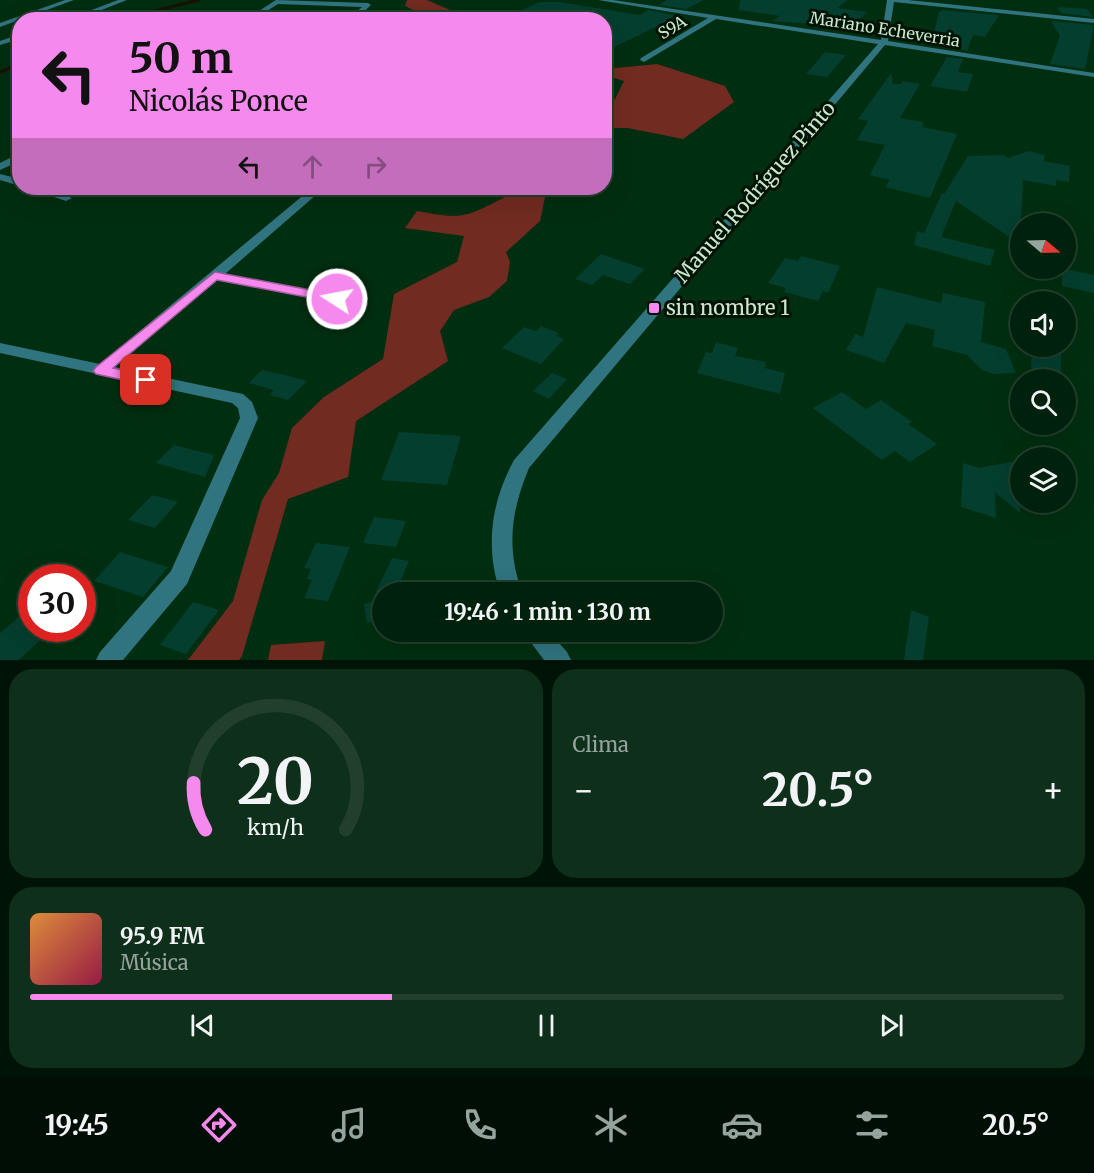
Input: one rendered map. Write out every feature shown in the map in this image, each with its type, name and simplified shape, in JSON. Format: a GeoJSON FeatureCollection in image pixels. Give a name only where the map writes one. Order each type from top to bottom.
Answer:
{"type":"FeatureCollection","features":[{"type":"Feature","properties":{"kind":"street"},"geometry":{"type":"LineString","coordinates":[[36,12],[71,0]]}},
{"type":"Feature","properties":{"kind":"street"},"geometry":{"type":"LineString","coordinates":[[90,12],[124,0]]}},
{"type":"Feature","properties":{"kind":"street","name":"Mariano Echeverria"},"geometry":{"type":"LineString","coordinates":[[601,0],[1094,75]]}},
{"type":"Feature","properties":{"kind":"street"},"geometry":{"type":"LineString","coordinates":[[884,42],[890,0],[1094,21]]}},
{"type":"Feature","properties":{"kind":"street"},"geometry":{"type":"LineString","coordinates":[[261,12],[279,1],[368,5],[360,12]]}},
{"type":"Feature","properties":{"kind":"street","name":"S9A"},"geometry":{"type":"LineString","coordinates":[[644,60],[715,17]]}},
{"type":"Feature","properties":{"kind":"street","name":"Manuel Rodríguez Pinto"},"geometry":{"type":"LineString","coordinates":[[507,582],[499,540],[505,502],[521,465],[884,42]]}},
{"type":"Feature","properties":{"kind":"street"},"geometry":{"type":"LineString","coordinates":[[56,195],[66,198]]}},
{"type":"Feature","properties":{"kind":"street"},"geometry":{"type":"LineString","coordinates":[[101,371],[310,195]]}},
{"type":"Feature","properties":{"kind":"street"},"geometry":{"type":"LineString","coordinates":[[215,276],[337,299]]}},
{"type":"Feature","properties":{"kind":"street"},"geometry":{"type":"LineString","coordinates":[[0,348],[237,398],[246,406],[249,418],[179,577],[108,660]]}},
{"type":"Feature","properties":{"kind":"street"},"geometry":{"type":"LineString","coordinates":[[543,642],[559,660]]}},
{"type":"Feature","properties":{"kind":"shaded area"},"geometry":{"type":"Polygon","coordinates":[[[407,0],[427,0],[455,12],[417,12],[405,6],[407,0]]]}},
{"type":"Feature","properties":{"kind":"shaded area"},"geometry":{"type":"Polygon","coordinates":[[[657,64],[725,86],[734,102],[683,139],[628,128],[612,128],[612,100],[615,99],[624,81],[612,77],[612,68],[657,64]]]}},
{"type":"Feature","properties":{"kind":"shaded area"},"geometry":{"type":"Polygon","coordinates":[[[546,195],[540,221],[506,252],[510,262],[507,281],[489,297],[454,310],[440,331],[448,361],[356,421],[348,477],[288,499],[239,660],[188,660],[233,601],[262,500],[279,473],[292,428],[324,397],[383,359],[394,294],[457,262],[464,236],[405,228],[417,211],[464,215],[507,196],[546,195]]]}},
{"type":"Feature","properties":{"kind":"shaded area"},"geometry":{"type":"Polygon","coordinates":[[[325,641],[322,660],[268,660],[271,645],[325,641]]]}},
{"type":"Feature","properties":{"kind":"building"},"geometry":{"type":"Polygon","coordinates":[[[667,0],[704,0],[686,9],[659,5],[667,0]]]}},
{"type":"Feature","properties":{"kind":"building"},"geometry":{"type":"Polygon","coordinates":[[[740,0],[848,0],[837,8],[867,12],[851,27],[772,21],[780,16],[739,10],[740,0]]]}},
{"type":"Feature","properties":{"kind":"building"},"geometry":{"type":"Polygon","coordinates":[[[540,2],[559,2],[640,15],[648,10],[674,15],[668,21],[612,48],[612,12],[517,12],[540,2]]]}},
{"type":"Feature","properties":{"kind":"building"},"geometry":{"type":"Polygon","coordinates":[[[1057,8],[1087,9],[1093,17],[1061,13],[1057,8]]]}},
{"type":"Feature","properties":{"kind":"building"},"geometry":{"type":"Polygon","coordinates":[[[943,10],[999,15],[985,37],[973,35],[967,51],[932,41],[939,12],[943,10]]]}},
{"type":"Feature","properties":{"kind":"building"},"geometry":{"type":"Polygon","coordinates":[[[1051,21],[1094,25],[1085,69],[1050,64],[1060,36],[1051,21]]]}},
{"type":"Feature","properties":{"kind":"building"},"geometry":{"type":"Polygon","coordinates":[[[825,52],[846,55],[827,77],[806,74],[825,52]]]}},
{"type":"Feature","properties":{"kind":"building"},"geometry":{"type":"Polygon","coordinates":[[[947,57],[963,59],[958,72],[973,74],[967,92],[930,86],[947,57]]]}},
{"type":"Feature","properties":{"kind":"building"},"geometry":{"type":"Polygon","coordinates":[[[891,73],[893,84],[901,84],[903,81],[920,84],[900,118],[924,122],[922,127],[957,134],[930,198],[885,187],[890,180],[870,175],[885,145],[857,140],[868,121],[858,119],[891,73]]]}},
{"type":"Feature","properties":{"kind":"building"},"geometry":{"type":"Polygon","coordinates":[[[1029,151],[1045,155],[1044,161],[1070,166],[1069,182],[1056,180],[1056,186],[1023,180],[1021,213],[1010,213],[1010,237],[956,201],[941,237],[995,250],[990,266],[914,245],[917,231],[924,233],[942,193],[944,194],[968,156],[1004,155],[1008,158],[1029,151]]]}},
{"type":"Feature","properties":{"kind":"building"},"geometry":{"type":"Polygon","coordinates":[[[601,254],[645,269],[630,284],[603,275],[592,285],[575,279],[601,254]]]}},
{"type":"Feature","properties":{"kind":"building"},"geometry":{"type":"Polygon","coordinates":[[[801,256],[840,266],[828,293],[823,291],[818,301],[784,292],[786,288],[768,283],[785,258],[798,261],[801,256]]]}},
{"type":"Feature","properties":{"kind":"building"},"geometry":{"type":"Polygon","coordinates":[[[1076,271],[1094,275],[1094,293],[1062,286],[1062,279],[1076,279],[1076,271]]]}},
{"type":"Feature","properties":{"kind":"building"},"geometry":{"type":"Polygon","coordinates":[[[877,287],[941,303],[943,293],[985,302],[981,342],[1006,349],[1014,369],[1010,369],[1010,373],[993,374],[982,370],[967,355],[932,346],[935,330],[906,323],[884,363],[846,350],[855,334],[863,337],[877,287]]]}},
{"type":"Feature","properties":{"kind":"building"},"geometry":{"type":"Polygon","coordinates":[[[541,326],[559,333],[556,336],[564,339],[541,364],[502,348],[524,327],[536,331],[541,326]]]}},
{"type":"Feature","properties":{"kind":"building"},"geometry":{"type":"Polygon","coordinates":[[[716,342],[738,348],[735,356],[766,362],[765,368],[785,373],[780,394],[697,373],[706,352],[712,353],[716,342]]]}},
{"type":"Feature","properties":{"kind":"building"},"geometry":{"type":"Polygon","coordinates":[[[1032,357],[1061,357],[1061,369],[1031,369],[1032,357]]]}},
{"type":"Feature","properties":{"kind":"building"},"geometry":{"type":"Polygon","coordinates":[[[262,370],[307,381],[288,400],[270,395],[274,390],[249,383],[262,370]]]}},
{"type":"Feature","properties":{"kind":"building"},"geometry":{"type":"Polygon","coordinates":[[[552,373],[567,379],[549,399],[533,391],[552,373]]]}},
{"type":"Feature","properties":{"kind":"building"},"geometry":{"type":"Polygon","coordinates":[[[842,392],[866,409],[881,400],[912,422],[908,424],[937,444],[910,462],[895,451],[882,460],[813,408],[842,392]]]}},
{"type":"Feature","properties":{"kind":"building"},"geometry":{"type":"Polygon","coordinates":[[[399,432],[461,436],[447,485],[381,480],[399,432]]]}},
{"type":"Feature","properties":{"kind":"building"},"geometry":{"type":"Polygon","coordinates":[[[174,445],[214,455],[205,477],[156,463],[174,445]]]}},
{"type":"Feature","properties":{"kind":"building"},"geometry":{"type":"Polygon","coordinates":[[[1010,462],[1010,505],[995,492],[996,518],[961,507],[963,463],[979,468],[1010,462]]]}},
{"type":"Feature","properties":{"kind":"building"},"geometry":{"type":"Polygon","coordinates":[[[152,495],[178,502],[155,528],[128,520],[152,495]]]}},
{"type":"Feature","properties":{"kind":"building"},"geometry":{"type":"Polygon","coordinates":[[[374,517],[406,521],[396,547],[363,543],[374,517]]]}},
{"type":"Feature","properties":{"kind":"building"},"geometry":{"type":"Polygon","coordinates":[[[316,543],[350,547],[328,601],[304,598],[312,580],[307,579],[311,569],[304,568],[316,543]]]}},
{"type":"Feature","properties":{"kind":"building"},"geometry":{"type":"Polygon","coordinates":[[[120,552],[168,567],[143,597],[96,582],[96,579],[120,552]]]}},
{"type":"Feature","properties":{"kind":"building"},"geometry":{"type":"Polygon","coordinates":[[[392,558],[409,561],[400,582],[381,582],[392,558]]]}},
{"type":"Feature","properties":{"kind":"building"},"geometry":{"type":"Polygon","coordinates":[[[193,602],[219,610],[186,654],[160,645],[193,602]]]}},
{"type":"Feature","properties":{"kind":"building"},"geometry":{"type":"Polygon","coordinates":[[[372,602],[372,621],[367,623],[364,604],[372,602]]]}},
{"type":"Feature","properties":{"kind":"building"},"geometry":{"type":"Polygon","coordinates":[[[911,610],[929,617],[923,660],[904,660],[911,610]]]}},
{"type":"Feature","properties":{"kind":"building"},"geometry":{"type":"Polygon","coordinates":[[[18,618],[18,642],[38,642],[19,660],[0,660],[0,633],[18,618]]]}},
{"type":"Feature","properties":{"kind":"waterway"},"geometry":{"type":"LineString","coordinates":[[150,12],[199,0]]}},
{"type":"Feature","properties":{"kind":"waterway"},"geometry":{"type":"LineString","coordinates":[[0,72],[12,67]]}},
{"type":"Feature","properties":{"kind":"place","name":"sin nombre 1"},"geometry":{"type":"Point","coordinates":[654,308]}},
{"type":"Feature","properties":{"kind":"route"},"geometry":{"type":"LineString","coordinates":[[146,380],[101,371],[215,276],[337,299]]}}]}
